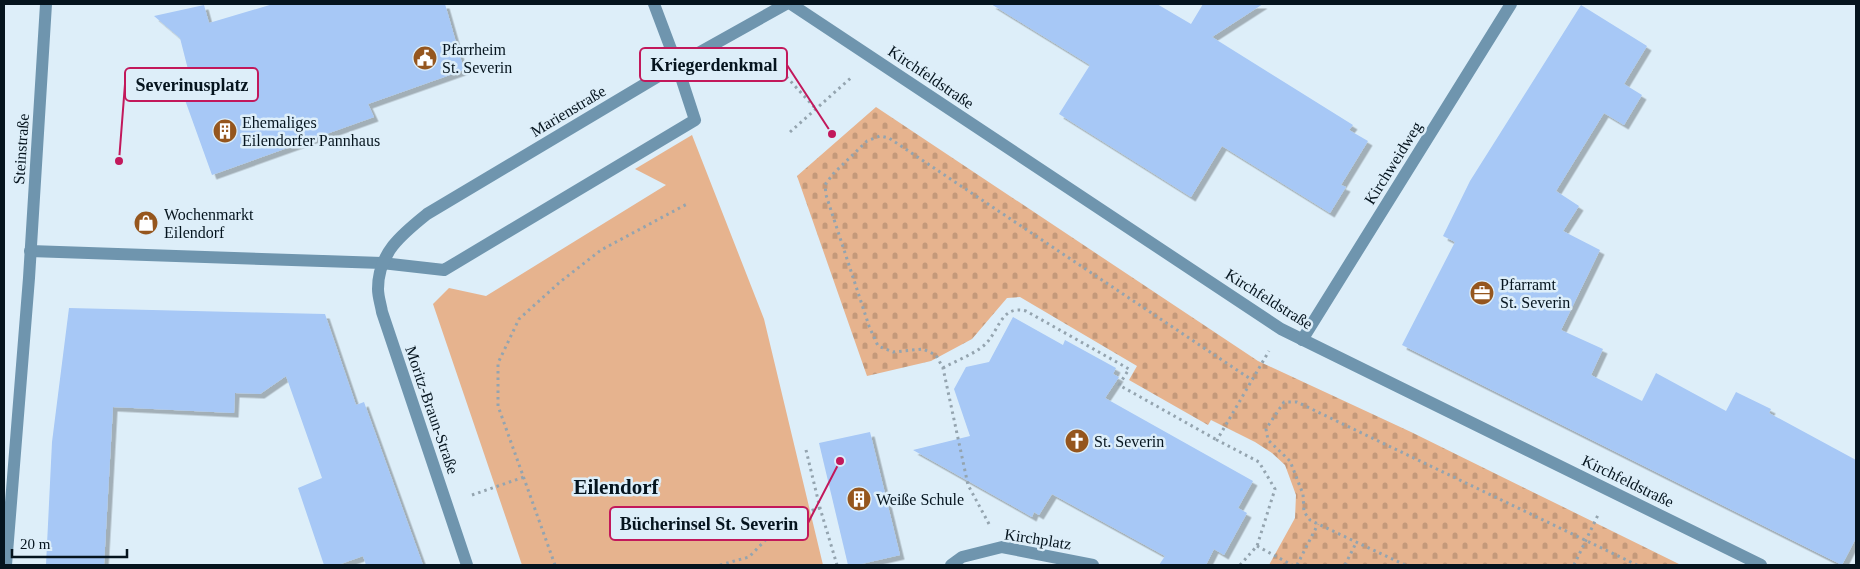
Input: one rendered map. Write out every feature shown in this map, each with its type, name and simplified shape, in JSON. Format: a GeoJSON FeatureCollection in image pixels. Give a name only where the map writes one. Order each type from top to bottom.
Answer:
{"type":"FeatureCollection","features":[{"type":"Feature","properties":{"kind":"street","name":"Steinstraße"},"geometry":{"type":"LineString","coordinates":[[6,565],[30,252],[46,4]]}},
{"type":"Feature","properties":{"kind":"street"},"geometry":{"type":"LineString","coordinates":[[30,252],[382,263],[444,270],[696,120],[654,4]]}},
{"type":"Feature","properties":{"kind":"street","name":"Marienstraße"},"geometry":{"type":"LineString","coordinates":[[382,263],[400,236],[427,214],[741,27],[786,4]]}},
{"type":"Feature","properties":{"kind":"street","name":"Kirchfeldstraße"},"geometry":{"type":"LineString","coordinates":[[791,4],[1302,340],[1761,565]]}},
{"type":"Feature","properties":{"kind":"street","name":"Kirchweidweg"},"geometry":{"type":"LineString","coordinates":[[1302,340],[1510,4]]}},
{"type":"Feature","properties":{"kind":"street","name":"Moritz-Braun-Straße"},"geometry":{"type":"LineString","coordinates":[[382,263],[378,289],[382,312],[467,565]]}},
{"type":"Feature","properties":{"kind":"street","name":"Kirchplatz"},"geometry":{"type":"LineString","coordinates":[[951,565],[962,557],[1002,547],[1093,565]]}},
{"type":"Feature","properties":{"kind":"path"},"geometry":{"type":"LineString","coordinates":[[741,27],[816,108]]}},
{"type":"Feature","properties":{"kind":"path"},"geometry":{"type":"LineString","coordinates":[[790,132],[844,83]]}},
{"type":"Feature","properties":{"kind":"path"},"geometry":{"type":"LineString","coordinates":[[1002,547],[968,485],[943,368],[936,355],[923,349],[894,352],[878,346],[869,326],[826,195],[825,185],[833,174],[867,141],[880,136],[889,138],[1252,380]]}},
{"type":"Feature","properties":{"kind":"path"},"geometry":{"type":"LineString","coordinates":[[555,565],[498,406],[498,363],[519,320],[560,282],[600,250],[687,204]]}},
{"type":"Feature","properties":{"kind":"path"},"geometry":{"type":"LineString","coordinates":[[943,368],[983,347],[1008,312],[1018,309],[1026,311],[1128,369],[1119,385],[1259,462],[1275,489],[1257,546],[1240,565]]}},
{"type":"Feature","properties":{"kind":"path"},"geometry":{"type":"LineString","coordinates":[[1217,440],[1282,328]]}},
{"type":"Feature","properties":{"kind":"path"},"geometry":{"type":"LineString","coordinates":[[1405,565],[1310,520],[1304,512],[1303,494],[1290,461],[1268,440],[1266,428],[1284,402],[1297,402],[1637,565]]}},
{"type":"Feature","properties":{"kind":"path"},"geometry":{"type":"LineString","coordinates":[[806,450],[820,508],[837,565]]}},
{"type":"Feature","properties":{"kind":"path"},"geometry":{"type":"LineString","coordinates":[[447,505],[524,477]]}},
{"type":"Feature","properties":{"kind":"path"},"geometry":{"type":"LineString","coordinates":[[720,565],[749,557],[788,517],[820,508]]}},
{"type":"Feature","properties":{"kind":"path"},"geometry":{"type":"LineString","coordinates":[[1297,565],[1318,524]]}},
{"type":"Feature","properties":{"kind":"path"},"geometry":{"type":"LineString","coordinates":[[1574,565],[1586,540]]}},
{"type":"Feature","properties":{"kind":"path"},"geometry":{"type":"LineString","coordinates":[[1345,565],[1356,543]]}},
{"type":"Feature","properties":{"kind":"path"},"geometry":{"type":"LineString","coordinates":[[1257,546],[1292,565]]}},
{"type":"Feature","properties":{"kind":"green space"},"geometry":{"type":"Polygon","coordinates":[[[876,107],[1258,361],[1411,432],[1681,565],[1269,565],[1295,518],[1296,495],[1285,465],[1272,453],[1255,442],[1211,420],[1208,425],[1129,380],[1137,366],[1020,297],[1007,298],[972,339],[931,361],[867,376],[797,176],[876,107]]]}},
{"type":"Feature","properties":{"kind":"green space"},"geometry":{"type":"Polygon","coordinates":[[[692,135],[764,319],[823,565],[522,565],[433,304],[449,288],[486,296],[666,185],[635,169],[692,135]]]}},
{"type":"Feature","properties":{"kind":"building"},"geometry":{"type":"Polygon","coordinates":[[[273,4],[445,4],[464,70],[368,104],[374,117],[212,175],[185,100],[195,97],[180,38],[154,16],[204,5],[209,23],[273,4]]]}},
{"type":"Feature","properties":{"kind":"building"},"geometry":{"type":"Polygon","coordinates":[[[991,4],[1157,4],[1191,24],[1203,4],[1263,4],[1212,37],[1353,125],[1349,130],[1368,141],[1341,185],[1346,187],[1330,213],[1222,146],[1191,197],[1059,114],[1090,65],[991,4]]]}},
{"type":"Feature","properties":{"kind":"building"},"geometry":{"type":"Polygon","coordinates":[[[1581,5],[1647,46],[1624,84],[1642,95],[1624,125],[1604,113],[1556,191],[1579,206],[1563,231],[1600,250],[1561,330],[1603,349],[1591,375],[1642,401],[1656,373],[1726,411],[1736,392],[1771,409],[1769,413],[1856,460],[1856,538],[1842,565],[1402,345],[1455,242],[1443,236],[1470,181],[1581,5]]]}},
{"type":"Feature","properties":{"kind":"building"},"geometry":{"type":"Polygon","coordinates":[[[69,308],[325,314],[356,405],[364,402],[423,565],[366,565],[363,556],[338,565],[324,565],[298,488],[322,478],[286,376],[260,394],[235,393],[234,413],[113,407],[104,565],[46,565],[52,442],[69,308]]]}},
{"type":"Feature","properties":{"kind":"building","name":"St. Severin"},"geometry":{"type":"Polygon","coordinates":[[[1013,317],[1063,345],[1065,340],[1116,368],[1113,374],[1119,377],[1105,398],[1253,481],[1238,508],[1247,513],[1224,555],[1214,549],[1206,565],[1159,565],[1165,556],[1052,494],[1039,515],[1034,512],[1032,517],[913,450],[970,436],[954,389],[966,367],[989,362],[1013,317]]]}},
{"type":"Feature","properties":{"kind":"building","name":"Weiße Schule"},"geometry":{"type":"Polygon","coordinates":[[[870,432],[900,555],[857,565],[848,565],[819,443],[870,432]]]}},
{"type":"Feature","properties":{"kind":"place","name":"Pfarrheim St. Severin"},"geometry":{"type":"Point","coordinates":[425,58]}},
{"type":"Feature","properties":{"kind":"place","name":"Ehemaliges Eilendorfer Pannhaus"},"geometry":{"type":"Point","coordinates":[225,131]}},
{"type":"Feature","properties":{"kind":"place","name":"Kriegerdenkmal"},"geometry":{"type":"Point","coordinates":[832,134]}},
{"type":"Feature","properties":{"kind":"place","name":"Severinusplatz"},"geometry":{"type":"Point","coordinates":[119,161]}},
{"type":"Feature","properties":{"kind":"place","name":"Wochenmarkt Eilendorf"},"geometry":{"type":"Point","coordinates":[146,223]}},
{"type":"Feature","properties":{"kind":"place","name":"Pfarramt St. Severin"},"geometry":{"type":"Point","coordinates":[1482,293]}},
{"type":"Feature","properties":{"kind":"place","name":"St. Severin"},"geometry":{"type":"Point","coordinates":[1077,441]}},
{"type":"Feature","properties":{"kind":"place","name":"Bücherinsel St. Severin"},"geometry":{"type":"Point","coordinates":[840,461]}},
{"type":"Feature","properties":{"kind":"place","name":"Weiße Schule"},"geometry":{"type":"Point","coordinates":[859,499]}},
{"type":"Feature","properties":{"kind":"district","name":"Eilendorf"},"geometry":{"type":"Point","coordinates":[616,487]}}]}
